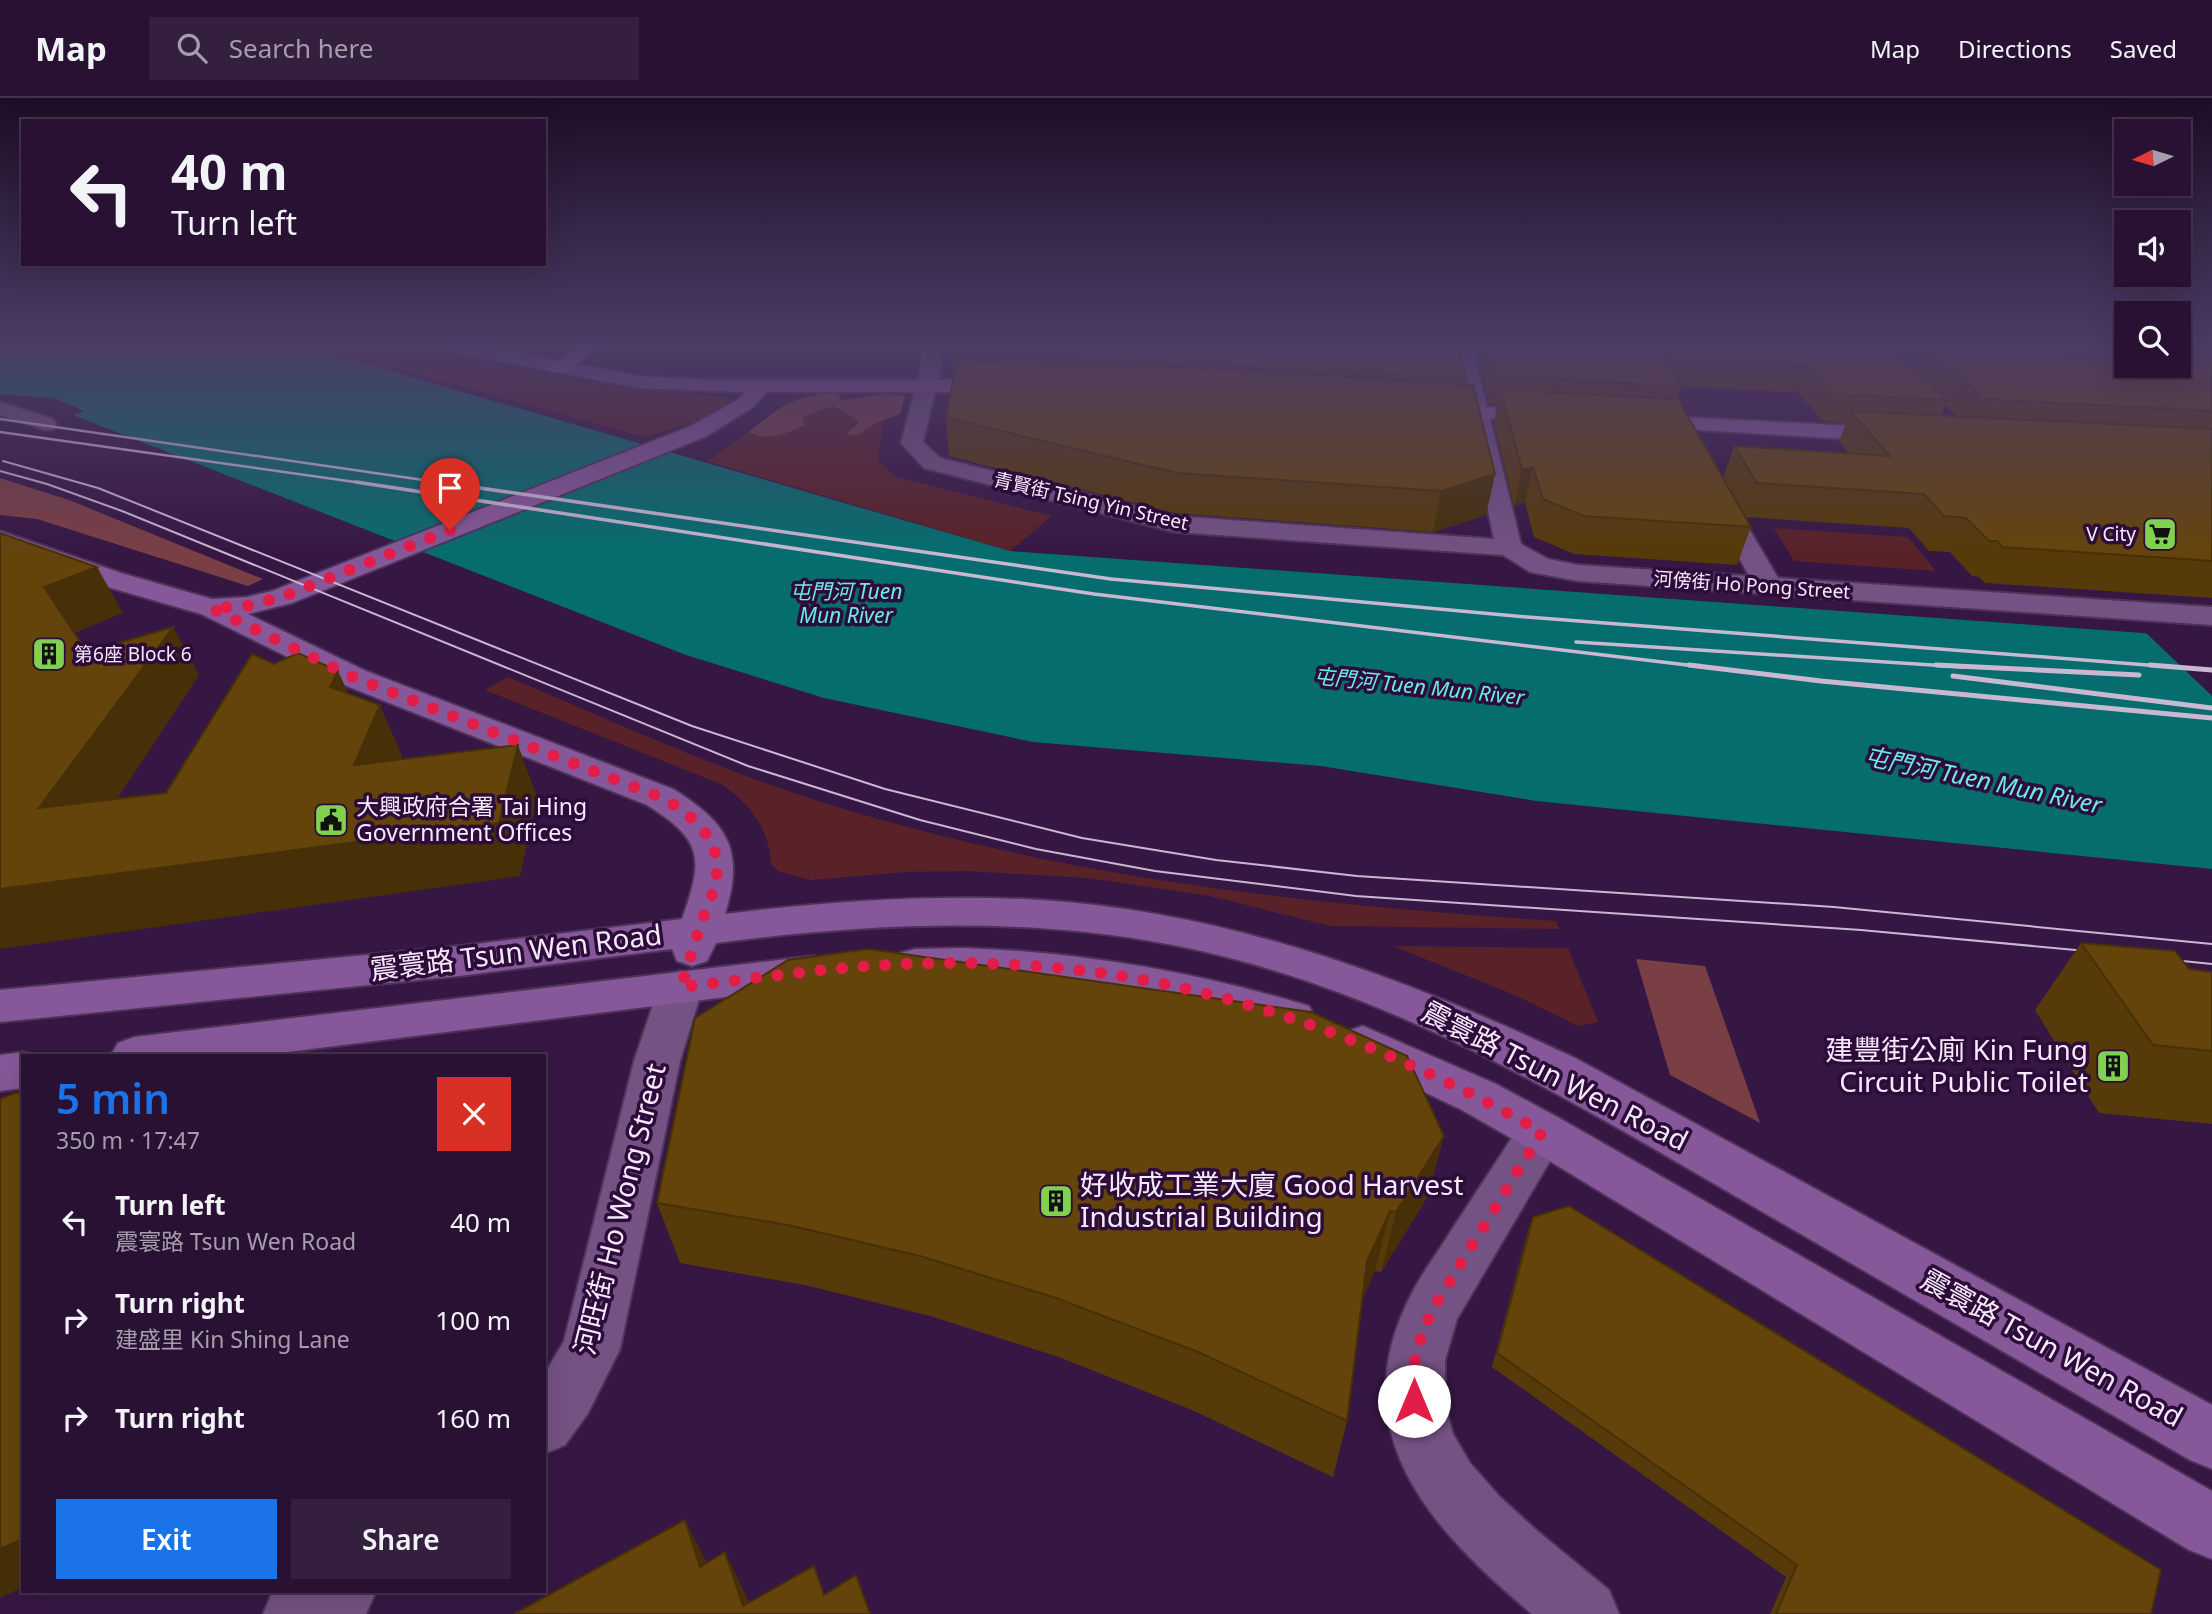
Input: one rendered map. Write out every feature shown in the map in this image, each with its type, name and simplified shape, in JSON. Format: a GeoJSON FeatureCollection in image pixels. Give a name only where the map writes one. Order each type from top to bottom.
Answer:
{"type":"FeatureCollection","features":[{"type":"Feature","properties":{"kind":"street"},"geometry":{"type":"LineString","coordinates":[[13,413],[45,424]]}},
{"type":"Feature","properties":{"kind":"street"},"geometry":{"type":"LineString","coordinates":[[211,608],[247,606],[274,600],[679,439],[730,413]]}},
{"type":"Feature","properties":{"kind":"street","name":"青賢街 Tsing Yin Street"},"geometry":{"type":"LineString","coordinates":[[919,413],[912,443],[932,463],[1175,524],[1509,548]]}},
{"type":"Feature","properties":{"kind":"street"},"geometry":{"type":"LineString","coordinates":[[1479,413],[1509,548]]}},
{"type":"Feature","properties":{"kind":"street"},"geometry":{"type":"LineString","coordinates":[[1562,413],[1566,413]]}},
{"type":"Feature","properties":{"kind":"street"},"geometry":{"type":"LineString","coordinates":[[1620,416],[1916,431]]}},
{"type":"Feature","properties":{"kind":"street"},"geometry":{"type":"LineString","coordinates":[[1680,427],[1693,450]]}},
{"type":"Feature","properties":{"kind":"street"},"geometry":{"type":"LineString","coordinates":[[1706,474],[1769,587]]}},
{"type":"Feature","properties":{"kind":"street"},"geometry":{"type":"LineString","coordinates":[[0,539],[111,579],[211,608],[355,678],[660,797],[681,808],[710,838],[716,857],[716,878],[681,987]]}},
{"type":"Feature","properties":{"kind":"street","name":"河傍街 Ho Pong Street"},"geometry":{"type":"LineString","coordinates":[[1509,548],[1540,566],[1578,573],[2212,616]]}},
{"type":"Feature","properties":{"kind":"street","name":"震寰路 Tsun Wen Road"},"geometry":{"type":"LineString","coordinates":[[0,1006],[524,954],[699,931],[903,912],[1021,913],[1125,923],[1195,935],[1325,970],[1432,1010],[1558,1071],[2212,1438]]}},
{"type":"Feature","properties":{"kind":"street"},"geometry":{"type":"LineString","coordinates":[[142,1054],[866,966],[943,963],[1062,968],[1120,975],[1238,1001],[1310,1023],[1394,1056],[1479,1097],[2212,1527]]}},
{"type":"Feature","properties":{"kind":"street","name":"河旺街 Ho Wong Street"},"geometry":{"type":"LineString","coordinates":[[546,1421],[567,1393],[591,1349],[657,1061],[681,987]]}},
{"type":"Feature","properties":{"kind":"street"},"geometry":{"type":"LineString","coordinates":[[0,1073],[21,1070]]}},
{"type":"Feature","properties":{"kind":"street"},"geometry":{"type":"LineString","coordinates":[[1542,1132],[1432,1310],[1418,1346],[1412,1386],[1416,1415],[1428,1452],[1448,1488],[1508,1550],[1585,1614]]}},
{"type":"Feature","properties":{"kind":"street"},"geometry":{"type":"LineString","coordinates":[[297,1614],[338,1593]]}},
{"type":"Feature","properties":{"kind":"shaded area"},"geometry":{"type":"Polygon","coordinates":[[[558,413],[718,413],[712,417],[644,437],[558,413]]]}},
{"type":"Feature","properties":{"kind":"shaded area"},"geometry":{"type":"Polygon","coordinates":[[[799,413],[869,413],[884,416],[878,461],[896,477],[1052,516],[1010,551],[707,461],[749,432],[799,413]]]}},
{"type":"Feature","properties":{"kind":"shaded area"},"geometry":{"type":"Polygon","coordinates":[[[814,413],[802,417],[805,425],[784,434],[763,437],[749,432],[771,415],[814,413]]]}},
{"type":"Feature","properties":{"kind":"shaded area"},"geometry":{"type":"Polygon","coordinates":[[[845,413],[900,413],[878,422],[856,436],[846,434],[859,423],[845,413]]]}},
{"type":"Feature","properties":{"kind":"shaded area"},"geometry":{"type":"Polygon","coordinates":[[[0,478],[69,500],[263,579],[248,586],[37,519],[0,515],[0,478]]]}},
{"type":"Feature","properties":{"kind":"shaded area"},"geometry":{"type":"Polygon","coordinates":[[[1774,528],[1908,537],[1936,571],[1794,561],[1774,528]]]}},
{"type":"Feature","properties":{"kind":"shaded area"},"geometry":{"type":"Polygon","coordinates":[[[508,677],[671,747],[754,779],[837,807],[926,832],[1015,853],[1193,885],[1373,907],[1556,921],[1559,929],[1331,926],[1210,896],[1088,878],[968,871],[907,872],[811,880],[780,872],[771,864],[767,839],[757,819],[742,801],[723,785],[485,690],[508,677]]]}},
{"type":"Feature","properties":{"kind":"shaded area"},"geometry":{"type":"Polygon","coordinates":[[[1393,946],[1568,948],[1598,1022],[1578,1026],[1515,995],[1393,946]]]}},
{"type":"Feature","properties":{"kind":"shaded area"},"geometry":{"type":"Polygon","coordinates":[[[1636,959],[1705,966],[1760,1123],[1670,1075],[1636,959]]]}},
{"type":"Feature","properties":{"kind":"water","name":"屯門河 Tuen Mun River"},"geometry":{"type":"Polygon","coordinates":[[[79,413],[534,413],[1010,551],[2212,638],[2212,869],[1536,801],[1321,766],[1033,742],[824,698],[686,655],[73,415],[79,413]]]}},
{"type":"Feature","properties":{"kind":"pier"},"geometry":{"type":"Polygon","coordinates":[[[2143,630],[2212,635],[2212,696],[2143,630]]]}},
{"type":"Feature","properties":{"kind":"building"},"geometry":{"type":"Polygon","coordinates":[[[947,413],[1480,413],[1495,474],[1441,491],[1177,473],[946,418],[947,413]]]}},
{"type":"Feature","properties":{"kind":"building"},"geometry":{"type":"Polygon","coordinates":[[[1506,413],[1686,413],[1751,527],[1584,516],[1543,499],[1533,467],[1522,470],[1506,413]]]}},
{"type":"Feature","properties":{"kind":"building"},"geometry":{"type":"Polygon","coordinates":[[[1852,413],[2212,429],[2212,561],[2002,547],[1997,541],[1989,541],[1966,518],[1944,516],[1924,494],[1757,483],[1734,446],[1890,456],[1852,413]]]}},
{"type":"Feature","properties":{"kind":"building"},"geometry":{"type":"Polygon","coordinates":[[[0,533],[97,567],[44,587],[87,652],[173,627],[39,808],[166,793],[252,654],[274,664],[298,653],[338,671],[330,687],[380,705],[354,765],[518,745],[499,823],[0,889],[0,533]]]}},
{"type":"Feature","properties":{"kind":"building"},"geometry":{"type":"Polygon","coordinates":[[[2081,943],[2175,951],[2189,969],[2212,972],[2212,1051],[2153,1045],[2081,943]]]}},
{"type":"Feature","properties":{"kind":"building","name":"好收成工業大廈 Good Harvest Industrial Building"},"geometry":{"type":"Polygon","coordinates":[[[868,949],[1311,1012],[1407,1056],[1444,1136],[1396,1212],[1390,1211],[1367,1261],[1347,1421],[1198,1352],[1056,1298],[920,1256],[788,1225],[657,1203],[695,1018],[788,960],[868,949]]]}},
{"type":"Feature","properties":{"kind":"building"},"geometry":{"type":"Polygon","coordinates":[[[21,1093],[21,1540],[0,1549],[0,1099],[21,1093]]]}},
{"type":"Feature","properties":{"kind":"building"},"geometry":{"type":"Polygon","coordinates":[[[1569,1206],[2161,1570],[2151,1614],[1776,1614],[1797,1565],[1497,1353],[1533,1217],[1569,1206]]]}},
{"type":"Feature","properties":{"kind":"building"},"geometry":{"type":"Polygon","coordinates":[[[685,1520],[700,1567],[725,1552],[743,1606],[814,1566],[824,1595],[856,1575],[870,1614],[514,1614],[685,1520]]]}},
{"type":"Feature","properties":{"kind":"tram line"},"geometry":{"type":"LineString","coordinates":[[3,461],[98,488],[692,726],[885,789],[1082,838],[1216,860],[1357,876],[1834,907],[2212,944]]}},
{"type":"Feature","properties":{"kind":"tram line"},"geometry":{"type":"LineString","coordinates":[[0,471],[47,484],[122,511],[748,766],[920,820],[1036,849],[1155,871],[1356,896],[1861,930],[2097,952]]}},
{"type":"Feature","properties":{"kind":"tram line"},"geometry":{"type":"LineString","coordinates":[[2163,959],[2212,964]]}},
{"type":"Feature","properties":{"kind":"railway"},"geometry":{"type":"LineString","coordinates":[[0,419],[451,484]]}},
{"type":"Feature","properties":{"kind":"railway"},"geometry":{"type":"LineString","coordinates":[[0,432],[369,484]]}},
{"type":"Feature","properties":{"kind":"railway"},"geometry":{"type":"LineString","coordinates":[[356,482],[1094,594],[1704,667]]}},
{"type":"Feature","properties":{"kind":"railway"},"geometry":{"type":"LineString","coordinates":[[438,482],[1111,579],[1527,617],[2173,667]]}},
{"type":"Feature","properties":{"kind":"railway"},"geometry":{"type":"LineString","coordinates":[[1576,642],[1963,667]]}},
{"type":"Feature","properties":{"kind":"railway"},"geometry":{"type":"LineString","coordinates":[[1689,665],[1821,681],[2212,718]]}},
{"type":"Feature","properties":{"kind":"railway"},"geometry":{"type":"LineString","coordinates":[[1936,665],[2139,675]]}},
{"type":"Feature","properties":{"kind":"railway"},"geometry":{"type":"LineString","coordinates":[[2150,665],[2212,670]]}},
{"type":"Feature","properties":{"kind":"railway"},"geometry":{"type":"LineString","coordinates":[[1953,676],[2212,708]]}},
{"type":"Feature","properties":{"kind":"place","name":"V City"},"geometry":{"type":"Point","coordinates":[2160,534]}},
{"type":"Feature","properties":{"kind":"place","name":"第6座 Block 6"},"geometry":{"type":"Point","coordinates":[49,654]}},
{"type":"Feature","properties":{"kind":"place","name":"大興政府合署 Tai Hing Government Offices"},"geometry":{"type":"Point","coordinates":[331,820]}},
{"type":"Feature","properties":{"kind":"place","name":"建豐街公廁 Kin Fung Circuit Public Toilet"},"geometry":{"type":"Point","coordinates":[2113,1066]}},
{"type":"Feature","properties":{"kind":"place","name":"好收成工業大廈 Good Harvest Industrial Building"},"geometry":{"type":"Point","coordinates":[1056,1201]}},
{"type":"Feature","properties":{"kind":"route"},"geometry":{"type":"LineString","coordinates":[[450,530],[282,597],[247,606],[211,608],[355,678],[660,797],[681,808],[710,838],[716,857],[716,878],[681,987],[824,970],[943,963],[1023,965],[1120,975],[1179,986],[1298,1019],[1418,1067],[1542,1132],[1432,1310],[1415,1359],[1412,1386],[1414,1401]]}}]}
